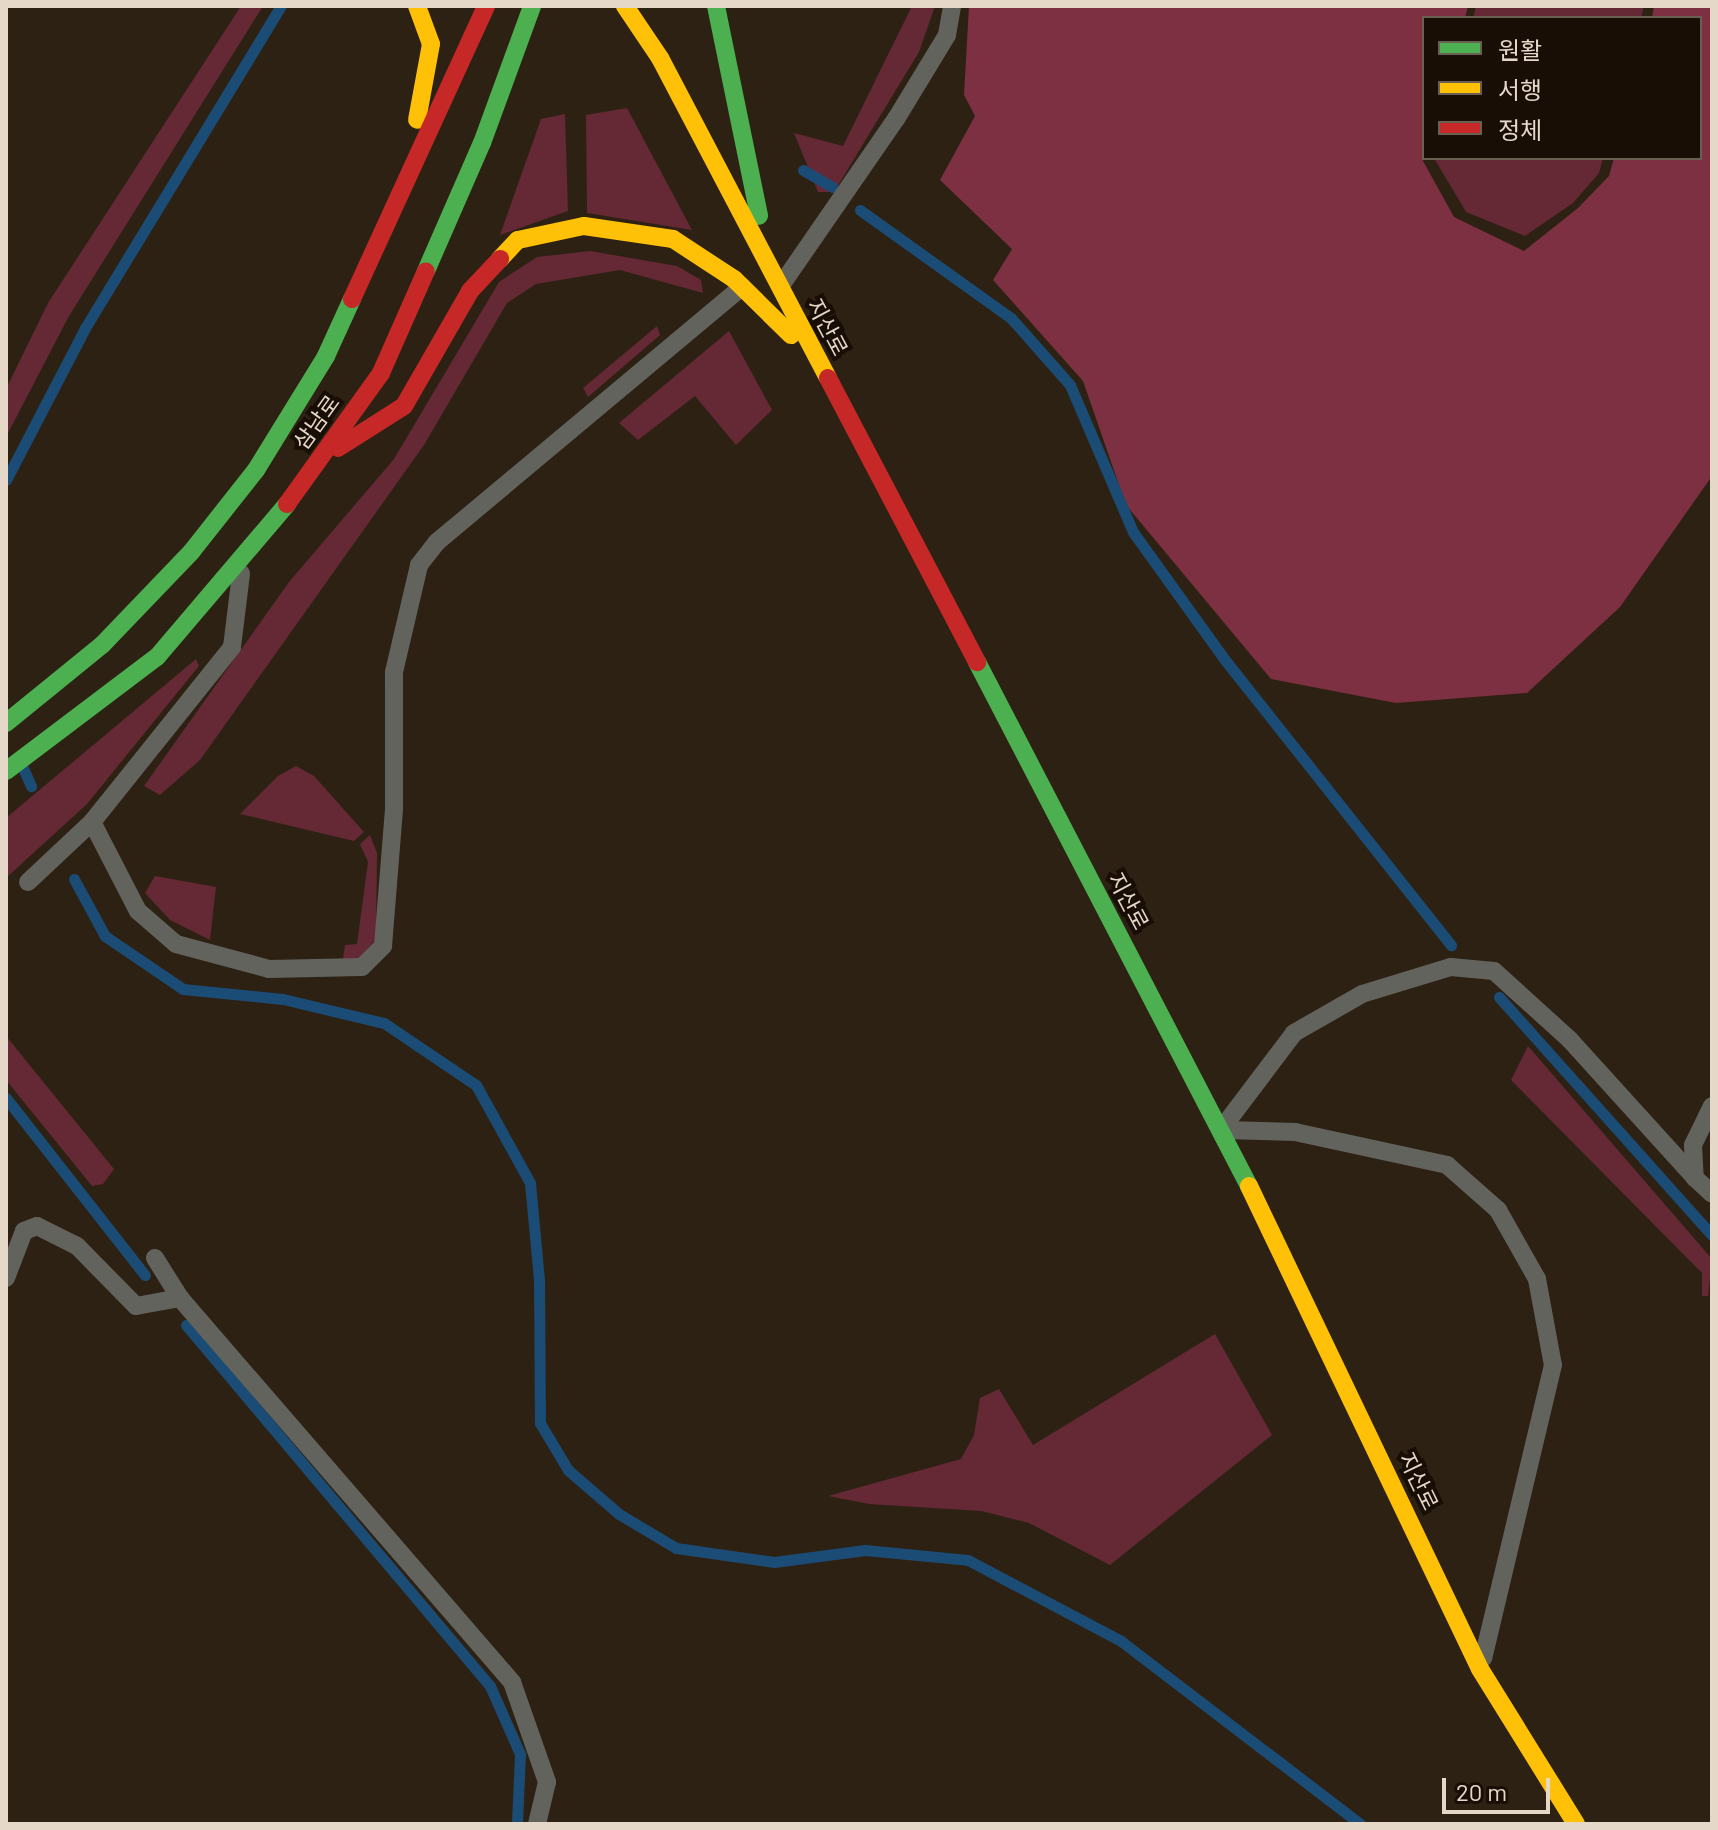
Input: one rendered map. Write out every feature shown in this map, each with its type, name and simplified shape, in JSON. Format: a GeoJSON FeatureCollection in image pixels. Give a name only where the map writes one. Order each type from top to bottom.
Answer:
{"type":"FeatureCollection","features":[{"type":"Feature","properties":{"kind":"main road"},"geometry":{"type":"LineString","coordinates":[[396,205],[431,44],[417,6]]}},
{"type":"Feature","properties":{"kind":"main road","name":"삼남로"},"geometry":{"type":"LineString","coordinates":[[6,723],[102,645],[192,551],[256,470],[326,356],[486,6]]}},
{"type":"Feature","properties":{"kind":"main road","name":"삼남로"},"geometry":{"type":"LineString","coordinates":[[6,771],[157,657],[243,557],[319,460],[381,373],[482,143],[532,6]]}},
{"type":"Feature","properties":{"kind":"main road","name":"지산로"},"geometry":{"type":"LineString","coordinates":[[625,6],[660,58],[1222,1130],[1480,1669],[1576,1824]]}},
{"type":"Feature","properties":{"kind":"main road"},"geometry":{"type":"LineString","coordinates":[[716,6],[769,265]]}},
{"type":"Feature","properties":{"kind":"main road"},"geometry":{"type":"LineString","coordinates":[[319,460],[404,406],[470,291],[518,240],[584,226],[673,239],[742,287],[822,366]]}},
{"type":"Feature","properties":{"kind":"lane"},"geometry":{"type":"LineString","coordinates":[[780,286],[896,119],[947,35],[952,6]]}},
{"type":"Feature","properties":{"kind":"lane"},"geometry":{"type":"LineString","coordinates":[[92,822],[138,911],[176,944],[269,969],[362,967],[383,946],[394,809],[394,672],[419,565],[437,542],[742,287]]}},
{"type":"Feature","properties":{"kind":"lane"},"geometry":{"type":"LineString","coordinates":[[28,882],[92,822],[232,647],[243,557]]}},
{"type":"Feature","properties":{"kind":"lane"},"geometry":{"type":"LineString","coordinates":[[1222,1130],[1294,1033],[1362,994],[1451,967],[1494,971],[1570,1040],[1712,1194]]}},
{"type":"Feature","properties":{"kind":"lane"},"geometry":{"type":"LineString","coordinates":[[1695,1178],[1693,1145],[1712,1106]]}},
{"type":"Feature","properties":{"kind":"lane"},"geometry":{"type":"LineString","coordinates":[[1222,1130],[1295,1132],[1447,1165],[1498,1210],[1537,1279],[1553,1365],[1480,1669]]}},
{"type":"Feature","properties":{"kind":"lane"},"geometry":{"type":"LineString","coordinates":[[6,1278],[24,1231],[37,1226],[77,1246],[136,1306],[180,1298]]}},
{"type":"Feature","properties":{"kind":"lane"},"geometry":{"type":"LineString","coordinates":[[155,1258],[180,1298],[512,1682],[547,1782],[537,1824]]}},
{"type":"Feature","properties":{"kind":"shaded area"},"geometry":{"type":"Polygon","coordinates":[[[241,6],[263,6],[69,316],[6,437],[6,389],[48,303],[241,6]]]}},
{"type":"Feature","properties":{"kind":"shaded area"},"geometry":{"type":"Polygon","coordinates":[[[912,6],[935,6],[919,52],[834,192],[818,192],[794,133],[843,146],[912,6]]]}},
{"type":"Feature","properties":{"kind":"shaded area"},"geometry":{"type":"Polygon","coordinates":[[[969,6],[1468,6],[1466,16],[1422,16],[1422,160],[1454,217],[1524,251],[1578,208],[1609,176],[1613,160],[1702,160],[1702,16],[1652,16],[1654,6],[1712,6],[1712,476],[1620,607],[1527,693],[1396,703],[1271,679],[1126,505],[1083,381],[993,280],[1012,249],[940,180],[975,116],[964,95],[969,6]]]}},
{"type":"Feature","properties":{"kind":"shaded area"},"geometry":{"type":"Polygon","coordinates":[[[1476,6],[1644,6],[1642,16],[1474,16],[1476,6]]]}},
{"type":"Feature","properties":{"kind":"shaded area"},"geometry":{"type":"Polygon","coordinates":[[[627,108],[692,230],[587,213],[586,115],[627,108]]]}},
{"type":"Feature","properties":{"kind":"shaded area"},"geometry":{"type":"Polygon","coordinates":[[[565,114],[568,211],[500,235],[541,119],[565,114]]]}},
{"type":"Feature","properties":{"kind":"shaded area"},"geometry":{"type":"Polygon","coordinates":[[[1435,160],[1602,160],[1599,173],[1573,203],[1525,236],[1466,212],[1435,160]]]}},
{"type":"Feature","properties":{"kind":"shaded area"},"geometry":{"type":"Polygon","coordinates":[[[590,251],[677,266],[701,280],[703,293],[620,270],[536,284],[507,303],[424,445],[200,760],[160,795],[144,786],[289,582],[394,459],[499,282],[537,257],[590,251]]]}},
{"type":"Feature","properties":{"kind":"shaded area"},"geometry":{"type":"Polygon","coordinates":[[[657,326],[660,335],[588,397],[583,388],[657,326]]]}},
{"type":"Feature","properties":{"kind":"shaded area"},"geometry":{"type":"Polygon","coordinates":[[[729,331],[772,410],[736,445],[695,396],[638,440],[619,423],[729,331]]]}},
{"type":"Feature","properties":{"kind":"shaded area"},"geometry":{"type":"Polygon","coordinates":[[[196,659],[199,666],[87,804],[6,878],[6,818],[196,659]]]}},
{"type":"Feature","properties":{"kind":"shaded area"},"geometry":{"type":"Polygon","coordinates":[[[296,766],[314,776],[364,832],[354,841],[240,814],[278,776],[296,766]]]}},
{"type":"Feature","properties":{"kind":"shaded area"},"geometry":{"type":"Polygon","coordinates":[[[370,835],[377,853],[376,939],[358,960],[343,959],[345,945],[357,944],[368,862],[360,844],[370,835]]]}},
{"type":"Feature","properties":{"kind":"shaded area"},"geometry":{"type":"Polygon","coordinates":[[[155,876],[216,887],[210,940],[170,920],[145,893],[155,876]]]}},
{"type":"Feature","properties":{"kind":"shaded area"},"geometry":{"type":"Polygon","coordinates":[[[6,1036],[114,1169],[103,1184],[92,1186],[6,1080],[6,1036]]]}},
{"type":"Feature","properties":{"kind":"shaded area"},"geometry":{"type":"Polygon","coordinates":[[[1528,1046],[1712,1259],[1708,1296],[1702,1296],[1702,1273],[1511,1080],[1528,1046]]]}},
{"type":"Feature","properties":{"kind":"shaded area"},"geometry":{"type":"Polygon","coordinates":[[[1215,1334],[1272,1435],[1110,1565],[1029,1523],[981,1511],[869,1504],[828,1496],[961,1459],[974,1435],[980,1398],[999,1389],[1033,1445],[1215,1334]]]}},
{"type":"Feature","properties":{"kind":"waterway"},"geometry":{"type":"LineString","coordinates":[[6,480],[85,328],[281,6]]}},
{"type":"Feature","properties":{"kind":"waterway"},"geometry":{"type":"LineString","coordinates":[[803,170],[832,187]]}},
{"type":"Feature","properties":{"kind":"waterway"},"geometry":{"type":"LineString","coordinates":[[860,210],[1011,318],[1070,385],[1133,532],[1225,660],[1451,945]]}},
{"type":"Feature","properties":{"kind":"waterway"},"geometry":{"type":"LineString","coordinates":[[23,768],[31,786]]}},
{"type":"Feature","properties":{"kind":"waterway"},"geometry":{"type":"LineString","coordinates":[[74,879],[105,936],[183,989],[283,999],[384,1023],[476,1085],[530,1183],[539,1280],[540,1423],[568,1470],[619,1514],[676,1548],[774,1562],[865,1550],[968,1560],[1121,1641],[1360,1824]]}},
{"type":"Feature","properties":{"kind":"waterway"},"geometry":{"type":"LineString","coordinates":[[1499,997],[1712,1235]]}},
{"type":"Feature","properties":{"kind":"waterway"},"geometry":{"type":"LineString","coordinates":[[6,1098],[145,1275]]}},
{"type":"Feature","properties":{"kind":"waterway"},"geometry":{"type":"LineString","coordinates":[[186,1325],[490,1686],[520,1754],[517,1824]]}},
{"type":"Feature","properties":{"kind":"traffic: fast"},"geometry":{"type":"LineString","coordinates":[[426,271],[482,143],[532,6]]}},
{"type":"Feature","properties":{"kind":"traffic: fast"},"geometry":{"type":"LineString","coordinates":[[716,6],[759,216]]}},
{"type":"Feature","properties":{"kind":"traffic: fast"},"geometry":{"type":"LineString","coordinates":[[6,723],[102,645],[192,551],[256,470],[326,356],[352,299]]}},
{"type":"Feature","properties":{"kind":"traffic: fast"},"geometry":{"type":"LineString","coordinates":[[6,771],[157,657],[287,504]]}},
{"type":"Feature","properties":{"kind":"traffic: fast"},"geometry":{"type":"LineString","coordinates":[[977,662],[1249,1186]]}},
{"type":"Feature","properties":{"kind":"traffic: slow"},"geometry":{"type":"LineString","coordinates":[[417,6],[431,44],[417,120]]}},
{"type":"Feature","properties":{"kind":"traffic: slow"},"geometry":{"type":"LineString","coordinates":[[625,6],[660,58],[828,378]]}},
{"type":"Feature","properties":{"kind":"traffic: slow"},"geometry":{"type":"LineString","coordinates":[[500,259],[518,240],[584,226],[673,239],[734,279],[791,335]]}},
{"type":"Feature","properties":{"kind":"traffic: slow"},"geometry":{"type":"LineString","coordinates":[[1249,1186],[1480,1669],[1576,1824]]}},
{"type":"Feature","properties":{"kind":"traffic: jam"},"geometry":{"type":"LineString","coordinates":[[352,299],[486,6]]}},
{"type":"Feature","properties":{"kind":"traffic: jam"},"geometry":{"type":"LineString","coordinates":[[338,448],[404,406],[470,291],[500,259]]}},
{"type":"Feature","properties":{"kind":"traffic: jam"},"geometry":{"type":"LineString","coordinates":[[287,504],[381,373],[426,271]]}},
{"type":"Feature","properties":{"kind":"traffic: jam"},"geometry":{"type":"LineString","coordinates":[[828,378],[977,662]]}}]}
